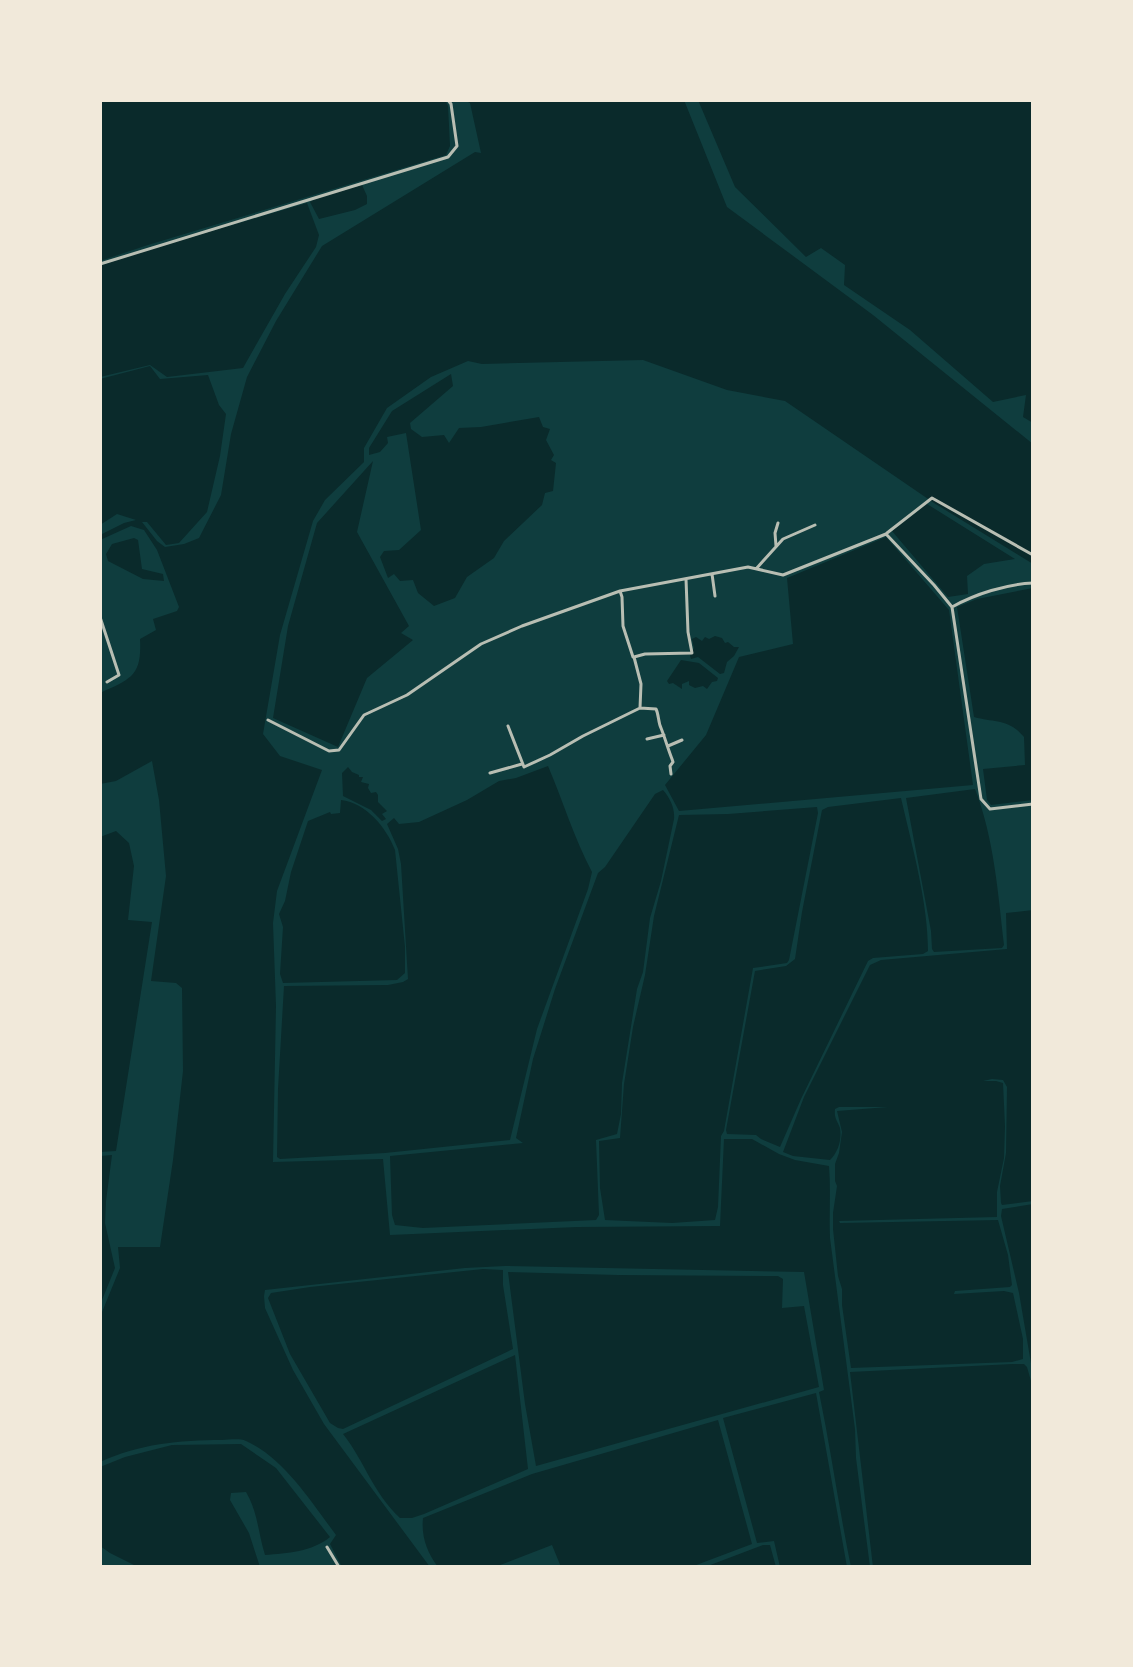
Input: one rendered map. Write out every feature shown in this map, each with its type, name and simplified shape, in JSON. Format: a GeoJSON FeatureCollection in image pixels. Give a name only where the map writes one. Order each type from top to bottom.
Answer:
{"type":"FeatureCollection","features":[{"type":"Feature","properties":{"kind":"street"},"geometry":{"type":"LineString","coordinates":[[100,264],[448,157],[457,146],[448,100]]}},
{"type":"Feature","properties":{"kind":"street"},"geometry":{"type":"LineString","coordinates":[[268,720],[329,751],[339,750],[364,715],[407,695],[481,644],[522,626],[620,591],[748,567],[783,575],[886,534],[932,498],[1033,555]]}},
{"type":"Feature","properties":{"kind":"street"},"geometry":{"type":"LineString","coordinates":[[776,546],[778,523]]}},
{"type":"Feature","properties":{"kind":"street"},"geometry":{"type":"LineString","coordinates":[[756,569],[776,546],[792,534],[815,525]]}},
{"type":"Feature","properties":{"kind":"street"},"geometry":{"type":"LineString","coordinates":[[886,534],[952,607],[981,799],[990,809],[1033,804]]}},
{"type":"Feature","properties":{"kind":"street"},"geometry":{"type":"LineString","coordinates":[[712,574],[715,596]]}},
{"type":"Feature","properties":{"kind":"street"},"geometry":{"type":"LineString","coordinates":[[634,660],[638,655],[692,653],[686,579]]}},
{"type":"Feature","properties":{"kind":"street"},"geometry":{"type":"LineString","coordinates":[[952,607],[1005,587],[1033,583]]}},
{"type":"Feature","properties":{"kind":"street"},"geometry":{"type":"LineString","coordinates":[[620,591],[623,626],[641,684],[640,708]]}},
{"type":"Feature","properties":{"kind":"street"},"geometry":{"type":"LineString","coordinates":[[100,617],[119,675],[107,682]]}},
{"type":"Feature","properties":{"kind":"street"},"geometry":{"type":"LineString","coordinates":[[490,773],[522,764],[524,767],[640,708],[656,709],[673,762],[671,774]]}},
{"type":"Feature","properties":{"kind":"street"},"geometry":{"type":"LineString","coordinates":[[508,726],[522,764]]}},
{"type":"Feature","properties":{"kind":"street"},"geometry":{"type":"LineString","coordinates":[[647,739],[664,735]]}},
{"type":"Feature","properties":{"kind":"street"},"geometry":{"type":"LineString","coordinates":[[668,746],[682,740]]}},
{"type":"Feature","properties":{"kind":"street"},"geometry":{"type":"LineString","coordinates":[[327,1547],[339,1567]]}},
{"type":"Feature","properties":{"kind":"water"},"geometry":{"type":"Polygon","coordinates":[[[100,100],[445,100],[450,146],[446,155],[100,261],[100,100]]]}},
{"type":"Feature","properties":{"kind":"water"},"geometry":{"type":"Polygon","coordinates":[[[464,100],[684,100],[727,207],[873,315],[1033,444],[1033,564],[934,503],[785,401],[727,390],[643,360],[482,364],[468,361],[431,377],[387,408],[364,448],[364,462],[325,500],[313,521],[280,635],[263,734],[280,756],[322,770],[277,891],[273,923],[276,1006],[273,1162],[383,1159],[390,1235],[577,1227],[720,1226],[724,1139],[752,1139],[795,1160],[829,1166],[830,1238],[870,1567],[851,1567],[819,1392],[824,1390],[804,1272],[505,1266],[265,1290],[265,1308],[293,1370],[324,1424],[430,1567],[342,1567],[330,1544],[336,1535],[307,1496],[273,1458],[243,1440],[160,1444],[100,1462],[100,1317],[120,1268],[118,1247],[160,1247],[183,1071],[182,988],[176,983],[151,981],[166,876],[152,761],[116,781],[100,784],[100,693],[132,675],[139,661],[140,639],[156,630],[153,619],[177,611],[179,607],[157,550],[144,530],[131,526],[100,540],[100,535],[136,520],[117,514],[100,525],[100,379],[150,366],[160,379],[208,375],[219,405],[226,414],[207,512],[179,543],[166,545],[147,522],[142,522],[165,547],[199,538],[221,495],[231,434],[247,377],[276,321],[322,246],[475,152],[481,153],[470,103],[464,100]]]}},
{"type":"Feature","properties":{"kind":"water"},"geometry":{"type":"Polygon","coordinates":[[[698,100],[1033,100],[1033,423],[1023,417],[1026,395],[993,402],[910,330],[844,285],[845,265],[821,248],[806,257],[735,187],[698,100]]]}},
{"type":"Feature","properties":{"kind":"water"},"geometry":{"type":"Polygon","coordinates":[[[362,185],[367,204],[319,219],[310,202],[317,197],[362,185]]]}},
{"type":"Feature","properties":{"kind":"water"},"geometry":{"type":"Polygon","coordinates":[[[307,203],[319,235],[316,247],[243,368],[167,377],[150,365],[100,377],[100,266],[307,203]]]}},
{"type":"Feature","properties":{"kind":"water"},"geometry":{"type":"Polygon","coordinates":[[[451,374],[453,386],[410,423],[411,429],[422,437],[444,435],[449,443],[459,428],[539,417],[543,427],[550,429],[546,440],[554,455],[551,460],[556,463],[553,491],[545,493],[542,505],[504,541],[494,558],[467,577],[455,598],[434,606],[418,593],[413,580],[400,581],[394,574],[388,578],[380,557],[384,551],[399,550],[421,530],[406,433],[387,437],[388,443],[380,452],[369,455],[369,448],[392,411],[451,374]]]}},
{"type":"Feature","properties":{"kind":"water"},"geometry":{"type":"Polygon","coordinates":[[[373,461],[357,532],[409,626],[401,633],[413,640],[367,678],[338,747],[273,718],[288,626],[317,523],[373,461]]]}},
{"type":"Feature","properties":{"kind":"water"},"geometry":{"type":"Polygon","coordinates":[[[927,504],[1015,559],[984,564],[967,576],[968,594],[948,597],[892,531],[927,504]]]}},
{"type":"Feature","properties":{"kind":"water"},"geometry":{"type":"Polygon","coordinates":[[[886,537],[949,610],[973,785],[679,811],[665,785],[706,735],[739,657],[793,644],[787,578],[886,537]]]}},
{"type":"Feature","properties":{"kind":"water"},"geometry":{"type":"Polygon","coordinates":[[[134,538],[138,540],[142,569],[163,574],[164,581],[143,579],[108,561],[106,554],[112,544],[134,538]]]}},
{"type":"Feature","properties":{"kind":"water"},"geometry":{"type":"Polygon","coordinates":[[[1033,588],[1033,800],[991,805],[987,800],[983,769],[1025,765],[1024,737],[1007,724],[974,717],[957,607],[977,599],[1033,588]]]}},
{"type":"Feature","properties":{"kind":"water"},"geometry":{"type":"Polygon","coordinates":[[[715,636],[739,647],[727,662],[724,673],[720,674],[698,657],[691,659],[690,656],[694,648],[692,639],[696,637],[702,641],[705,637],[715,636]]]}},
{"type":"Feature","properties":{"kind":"water"},"geometry":{"type":"Polygon","coordinates":[[[681,660],[699,663],[718,678],[717,681],[707,689],[703,686],[695,688],[689,685],[689,681],[682,684],[682,689],[669,684],[667,681],[681,660]]]}},
{"type":"Feature","properties":{"kind":"water"},"geometry":{"type":"Polygon","coordinates":[[[548,766],[592,872],[537,1029],[510,1140],[385,1153],[277,1157],[284,986],[388,985],[408,979],[401,864],[387,824],[394,818],[399,824],[419,822],[499,781],[548,766]]]}},
{"type":"Feature","properties":{"kind":"water"},"geometry":{"type":"Polygon","coordinates":[[[348,767],[363,777],[361,782],[369,784],[371,793],[376,792],[378,802],[387,811],[382,814],[386,819],[382,821],[371,810],[343,796],[342,773],[348,767]]]}},
{"type":"Feature","properties":{"kind":"water"},"geometry":{"type":"Polygon","coordinates":[[[975,789],[991,846],[1004,945],[1002,948],[934,952],[906,798],[975,789]]]}},
{"type":"Feature","properties":{"kind":"water"},"geometry":{"type":"Polygon","coordinates":[[[663,790],[672,803],[674,819],[637,989],[617,1134],[596,1140],[599,1215],[596,1220],[423,1228],[395,1225],[390,1156],[523,1143],[516,1138],[533,1059],[598,873],[655,794],[663,790]]]}},
{"type":"Feature","properties":{"kind":"water"},"geometry":{"type":"Polygon","coordinates":[[[901,798],[922,894],[928,951],[868,961],[780,1147],[756,1135],[727,1134],[755,971],[786,966],[795,959],[822,810],[901,798]]]}},
{"type":"Feature","properties":{"kind":"water"},"geometry":{"type":"Polygon","coordinates":[[[341,800],[367,811],[386,833],[395,850],[405,973],[397,980],[283,983],[280,974],[283,927],[279,914],[291,872],[308,821],[330,812],[340,813],[341,800]]]}},
{"type":"Feature","properties":{"kind":"water"},"geometry":{"type":"Polygon","coordinates":[[[817,807],[789,960],[787,963],[753,968],[721,1136],[715,1220],[672,1223],[605,1220],[600,1188],[599,1141],[620,1138],[633,1027],[654,916],[679,815],[817,807]]]}},
{"type":"Feature","properties":{"kind":"water"},"geometry":{"type":"Polygon","coordinates":[[[116,831],[129,843],[134,866],[128,920],[152,922],[116,1151],[100,1152],[100,837],[116,831]]]}},
{"type":"Feature","properties":{"kind":"water"},"geometry":{"type":"Polygon","coordinates":[[[1033,910],[1033,1201],[1001,1203],[1000,1186],[1006,1153],[1007,1087],[1003,1080],[992,1079],[983,1081],[1003,1083],[1005,1126],[997,1217],[839,1221],[998,1220],[1008,1255],[1012,1285],[955,1291],[954,1294],[1013,1293],[1023,1339],[1023,1359],[1012,1362],[851,1368],[833,1229],[837,1186],[835,1164],[842,1132],[837,1111],[888,1107],[835,1109],[840,1137],[837,1150],[830,1160],[793,1156],[783,1152],[804,1097],[870,965],[881,960],[1007,949],[1006,913],[1033,910]]]}},
{"type":"Feature","properties":{"kind":"water"},"geometry":{"type":"Polygon","coordinates":[[[112,1155],[105,1223],[115,1268],[100,1305],[100,1156],[112,1155]]]}},
{"type":"Feature","properties":{"kind":"water"},"geometry":{"type":"Polygon","coordinates":[[[1033,1204],[1033,1375],[1019,1293],[1001,1216],[1002,1209],[1033,1204]]]}},
{"type":"Feature","properties":{"kind":"water"},"geometry":{"type":"Polygon","coordinates":[[[483,1269],[503,1270],[513,1349],[343,1429],[330,1423],[290,1354],[268,1298],[271,1293],[483,1269]]]}},
{"type":"Feature","properties":{"kind":"water"},"geometry":{"type":"Polygon","coordinates":[[[508,1272],[778,1276],[783,1279],[782,1308],[804,1306],[819,1387],[536,1466],[508,1272]]]}},
{"type":"Feature","properties":{"kind":"water"},"geometry":{"type":"Polygon","coordinates":[[[515,1355],[528,1469],[424,1514],[400,1518],[376,1488],[343,1434],[515,1355]]]}},
{"type":"Feature","properties":{"kind":"water"},"geometry":{"type":"Polygon","coordinates":[[[1024,1364],[1033,1388],[1033,1565],[873,1567],[850,1372],[1024,1364]]]}},
{"type":"Feature","properties":{"kind":"water"},"geometry":{"type":"Polygon","coordinates":[[[816,1393],[847,1567],[780,1567],[774,1541],[757,1543],[723,1418],[816,1393]]]}},
{"type":"Feature","properties":{"kind":"water"},"geometry":{"type":"Polygon","coordinates":[[[718,1420],[752,1544],[691,1567],[561,1567],[552,1545],[495,1567],[438,1567],[428,1550],[423,1518],[532,1474],[718,1420]]]}},
{"type":"Feature","properties":{"kind":"water"},"geometry":{"type":"Polygon","coordinates":[[[241,1444],[276,1468],[330,1537],[307,1549],[265,1555],[246,1492],[231,1493],[230,1500],[249,1533],[260,1567],[138,1567],[100,1546],[100,1467],[172,1445],[241,1444]]]}},
{"type":"Feature","properties":{"kind":"water"},"geometry":{"type":"Polygon","coordinates":[[[770,1545],[776,1567],[705,1567],[770,1545]]]}}]}
